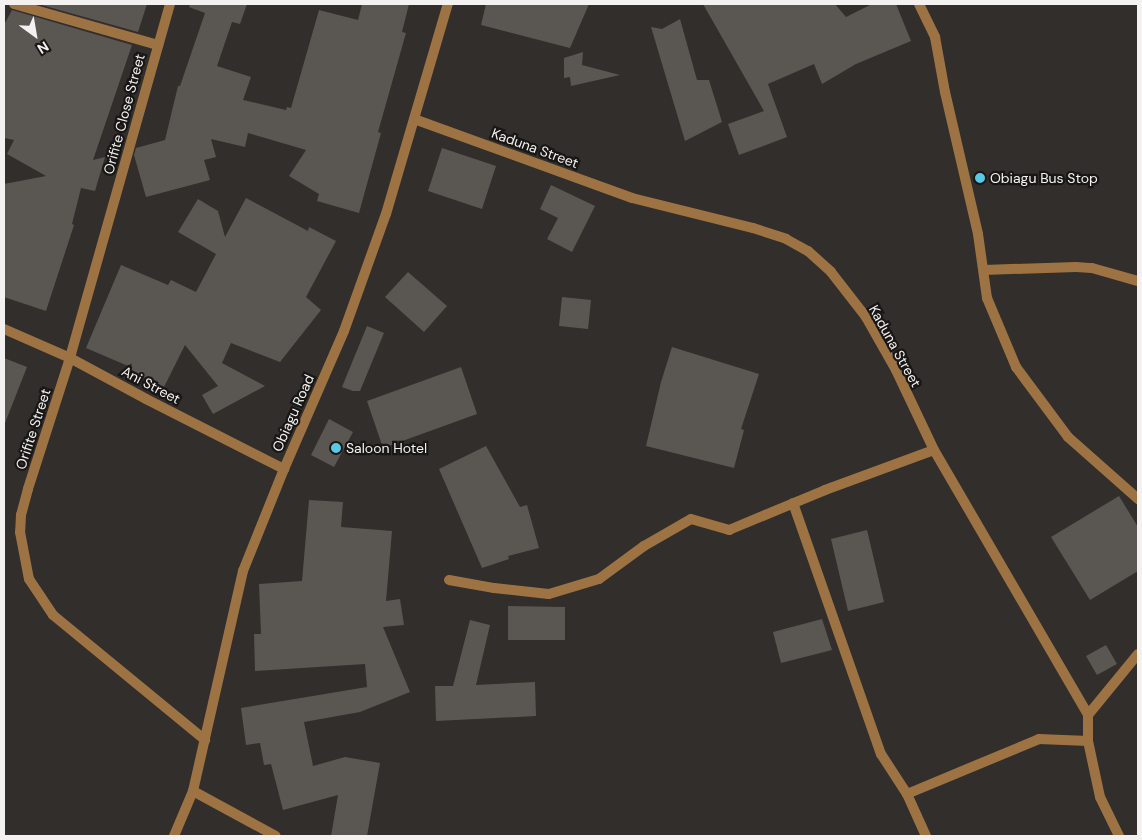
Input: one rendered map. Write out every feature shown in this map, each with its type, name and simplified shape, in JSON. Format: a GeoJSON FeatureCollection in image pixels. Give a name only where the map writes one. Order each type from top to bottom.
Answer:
{"type":"FeatureCollection","features":[{"type":"Feature","properties":{"kind":"street"},"geometry":{"type":"LineString","coordinates":[[14,4],[158,45]]}},
{"type":"Feature","properties":{"kind":"street","name":"Orifite Close Street"},"geometry":{"type":"LineString","coordinates":[[106,232],[170,4]]}},
{"type":"Feature","properties":{"kind":"street","name":"Obiagu Road"},"geometry":{"type":"LineString","coordinates":[[174,836],[193,791],[243,571],[284,469],[344,331],[386,214],[448,4]]}},
{"type":"Feature","properties":{"kind":"street"},"geometry":{"type":"LineString","coordinates":[[919,4],[935,37],[984,270],[987,298],[1016,367],[1068,437],[1138,499]]}},
{"type":"Feature","properties":{"kind":"street","name":"Kaduna Street"},"geometry":{"type":"LineString","coordinates":[[414,118],[632,198],[753,228],[786,239],[808,251],[831,272],[866,317],[896,370],[934,450],[1088,716]]}},
{"type":"Feature","properties":{"kind":"street","name":"Orifite Street"},"geometry":{"type":"LineString","coordinates":[[106,232],[70,358],[21,515],[20,532],[29,579],[53,615],[205,740]]}},
{"type":"Feature","properties":{"kind":"street"},"geometry":{"type":"LineString","coordinates":[[984,270],[1092,268],[1138,281]]}},
{"type":"Feature","properties":{"kind":"street","name":"Ani Street"},"geometry":{"type":"LineString","coordinates":[[4,329],[70,358],[284,469]]}},
{"type":"Feature","properties":{"kind":"street"},"geometry":{"type":"LineString","coordinates":[[449,580],[494,588],[549,594],[599,579],[644,546],[691,519],[730,530],[793,503],[934,450]]}},
{"type":"Feature","properties":{"kind":"street"},"geometry":{"type":"LineString","coordinates":[[793,503],[881,754],[907,794],[926,836]]}},
{"type":"Feature","properties":{"kind":"street"},"geometry":{"type":"LineString","coordinates":[[1119,836],[1100,798],[1088,741],[1088,716],[1138,654]]}},
{"type":"Feature","properties":{"kind":"street"},"geometry":{"type":"LineString","coordinates":[[907,794],[1039,739],[1088,741]]}},
{"type":"Feature","properties":{"kind":"street"},"geometry":{"type":"LineString","coordinates":[[193,791],[276,836]]}},
{"type":"Feature","properties":{"kind":"building"},"geometry":{"type":"Polygon","coordinates":[[[38,4],[147,4],[138,32],[38,4]]]}},
{"type":"Feature","properties":{"kind":"building"},"geometry":{"type":"Polygon","coordinates":[[[190,4],[247,4],[240,24],[232,22],[217,66],[251,77],[243,100],[286,110],[287,107],[291,108],[319,10],[358,20],[362,4],[409,4],[402,32],[406,33],[378,132],[381,133],[359,213],[317,201],[319,194],[289,176],[306,150],[248,133],[245,147],[211,139],[216,157],[204,160],[210,180],[146,197],[134,155],[136,148],[165,140],[178,86],[180,86],[205,13],[189,7],[190,4]]]}},
{"type":"Feature","properties":{"kind":"building"},"geometry":{"type":"Polygon","coordinates":[[[486,4],[589,4],[570,48],[481,25],[486,4]]]}},
{"type":"Feature","properties":{"kind":"building"},"geometry":{"type":"Polygon","coordinates":[[[703,4],[835,4],[846,17],[872,4],[896,4],[911,41],[856,64],[822,84],[814,64],[768,84],[787,137],[739,155],[728,124],[764,111],[703,4]]]}},
{"type":"Feature","properties":{"kind":"building"},"geometry":{"type":"Polygon","coordinates":[[[12,10],[132,45],[93,160],[105,157],[95,191],[81,188],[72,224],[74,225],[46,311],[4,297],[4,184],[46,176],[7,154],[14,140],[4,138],[4,25],[12,10]]]}},
{"type":"Feature","properties":{"kind":"building"},"geometry":{"type":"Polygon","coordinates":[[[680,19],[697,80],[709,80],[722,122],[685,141],[651,27],[662,29],[680,19]]]}},
{"type":"Feature","properties":{"kind":"building"},"geometry":{"type":"Polygon","coordinates":[[[583,52],[582,65],[620,75],[571,86],[570,77],[564,78],[564,58],[583,52]]]}},
{"type":"Feature","properties":{"kind":"building"},"geometry":{"type":"Polygon","coordinates":[[[442,148],[496,166],[482,209],[428,191],[442,148]]]}},
{"type":"Feature","properties":{"kind":"building"},"geometry":{"type":"Polygon","coordinates":[[[551,185],[595,206],[572,252],[547,239],[558,218],[540,209],[551,185]]]}},
{"type":"Feature","properties":{"kind":"building"},"geometry":{"type":"Polygon","coordinates":[[[246,198],[308,231],[309,227],[336,241],[306,297],[321,310],[280,362],[231,343],[222,363],[265,386],[213,414],[202,395],[218,386],[185,345],[164,387],[126,369],[128,366],[86,348],[121,265],[168,285],[171,280],[196,292],[216,254],[178,232],[198,199],[218,211],[225,237],[246,198]]]}},
{"type":"Feature","properties":{"kind":"building"},"geometry":{"type":"Polygon","coordinates":[[[408,272],[447,306],[424,332],[385,297],[408,272]]]}},
{"type":"Feature","properties":{"kind":"building"},"geometry":{"type":"Polygon","coordinates":[[[562,297],[591,300],[588,329],[559,326],[562,297]]]}},
{"type":"Feature","properties":{"kind":"building"},"geometry":{"type":"Polygon","coordinates":[[[367,326],[384,333],[360,391],[353,391],[342,387],[367,326]]]}},
{"type":"Feature","properties":{"kind":"building"},"geometry":{"type":"Polygon","coordinates":[[[672,347],[759,374],[741,429],[744,430],[734,468],[646,446],[661,382],[672,347]]]}},
{"type":"Feature","properties":{"kind":"building"},"geometry":{"type":"Polygon","coordinates":[[[4,358],[27,367],[5,423],[4,423],[4,358]]]}},
{"type":"Feature","properties":{"kind":"building"},"geometry":{"type":"Polygon","coordinates":[[[461,367],[477,414],[383,448],[367,401],[461,367]]]}},
{"type":"Feature","properties":{"kind":"building"},"geometry":{"type":"Polygon","coordinates":[[[329,419],[353,432],[334,467],[311,455],[329,419]]]}},
{"type":"Feature","properties":{"kind":"building"},"geometry":{"type":"Polygon","coordinates":[[[486,446],[520,507],[527,505],[539,548],[508,556],[509,559],[482,568],[439,469],[486,446]]]}},
{"type":"Feature","properties":{"kind":"building"},"geometry":{"type":"Polygon","coordinates":[[[1119,496],[1138,527],[1138,571],[1090,600],[1051,537],[1119,496]]]}},
{"type":"Feature","properties":{"kind":"building"},"geometry":{"type":"Polygon","coordinates":[[[309,500],[343,502],[341,527],[392,531],[386,601],[400,599],[404,625],[383,627],[410,692],[360,712],[304,722],[313,766],[345,757],[380,763],[367,836],[331,836],[338,795],[283,810],[271,764],[264,765],[260,743],[246,745],[241,708],[367,687],[365,664],[255,671],[254,634],[261,634],[259,584],[302,581],[309,500]]]}},
{"type":"Feature","properties":{"kind":"building"},"geometry":{"type":"Polygon","coordinates":[[[867,530],[884,602],[848,611],[831,539],[867,530]]]}},
{"type":"Feature","properties":{"kind":"building"},"geometry":{"type":"Polygon","coordinates":[[[508,606],[565,607],[565,640],[508,640],[508,606]]]}},
{"type":"Feature","properties":{"kind":"building"},"geometry":{"type":"Polygon","coordinates":[[[822,619],[832,650],[781,663],[773,632],[822,619]]]}},
{"type":"Feature","properties":{"kind":"building"},"geometry":{"type":"Polygon","coordinates":[[[470,620],[490,625],[476,685],[535,682],[536,716],[436,721],[435,686],[453,686],[470,620]]]}},
{"type":"Feature","properties":{"kind":"building"},"geometry":{"type":"Polygon","coordinates":[[[1106,645],[1117,664],[1097,675],[1086,656],[1106,645]]]}},
{"type":"Feature","properties":{"kind":"place","name":"Obiagu Bus Stop"},"geometry":{"type":"Point","coordinates":[980,178]}},
{"type":"Feature","properties":{"kind":"place","name":"Saloon Hotel"},"geometry":{"type":"Point","coordinates":[336,448]}}]}
